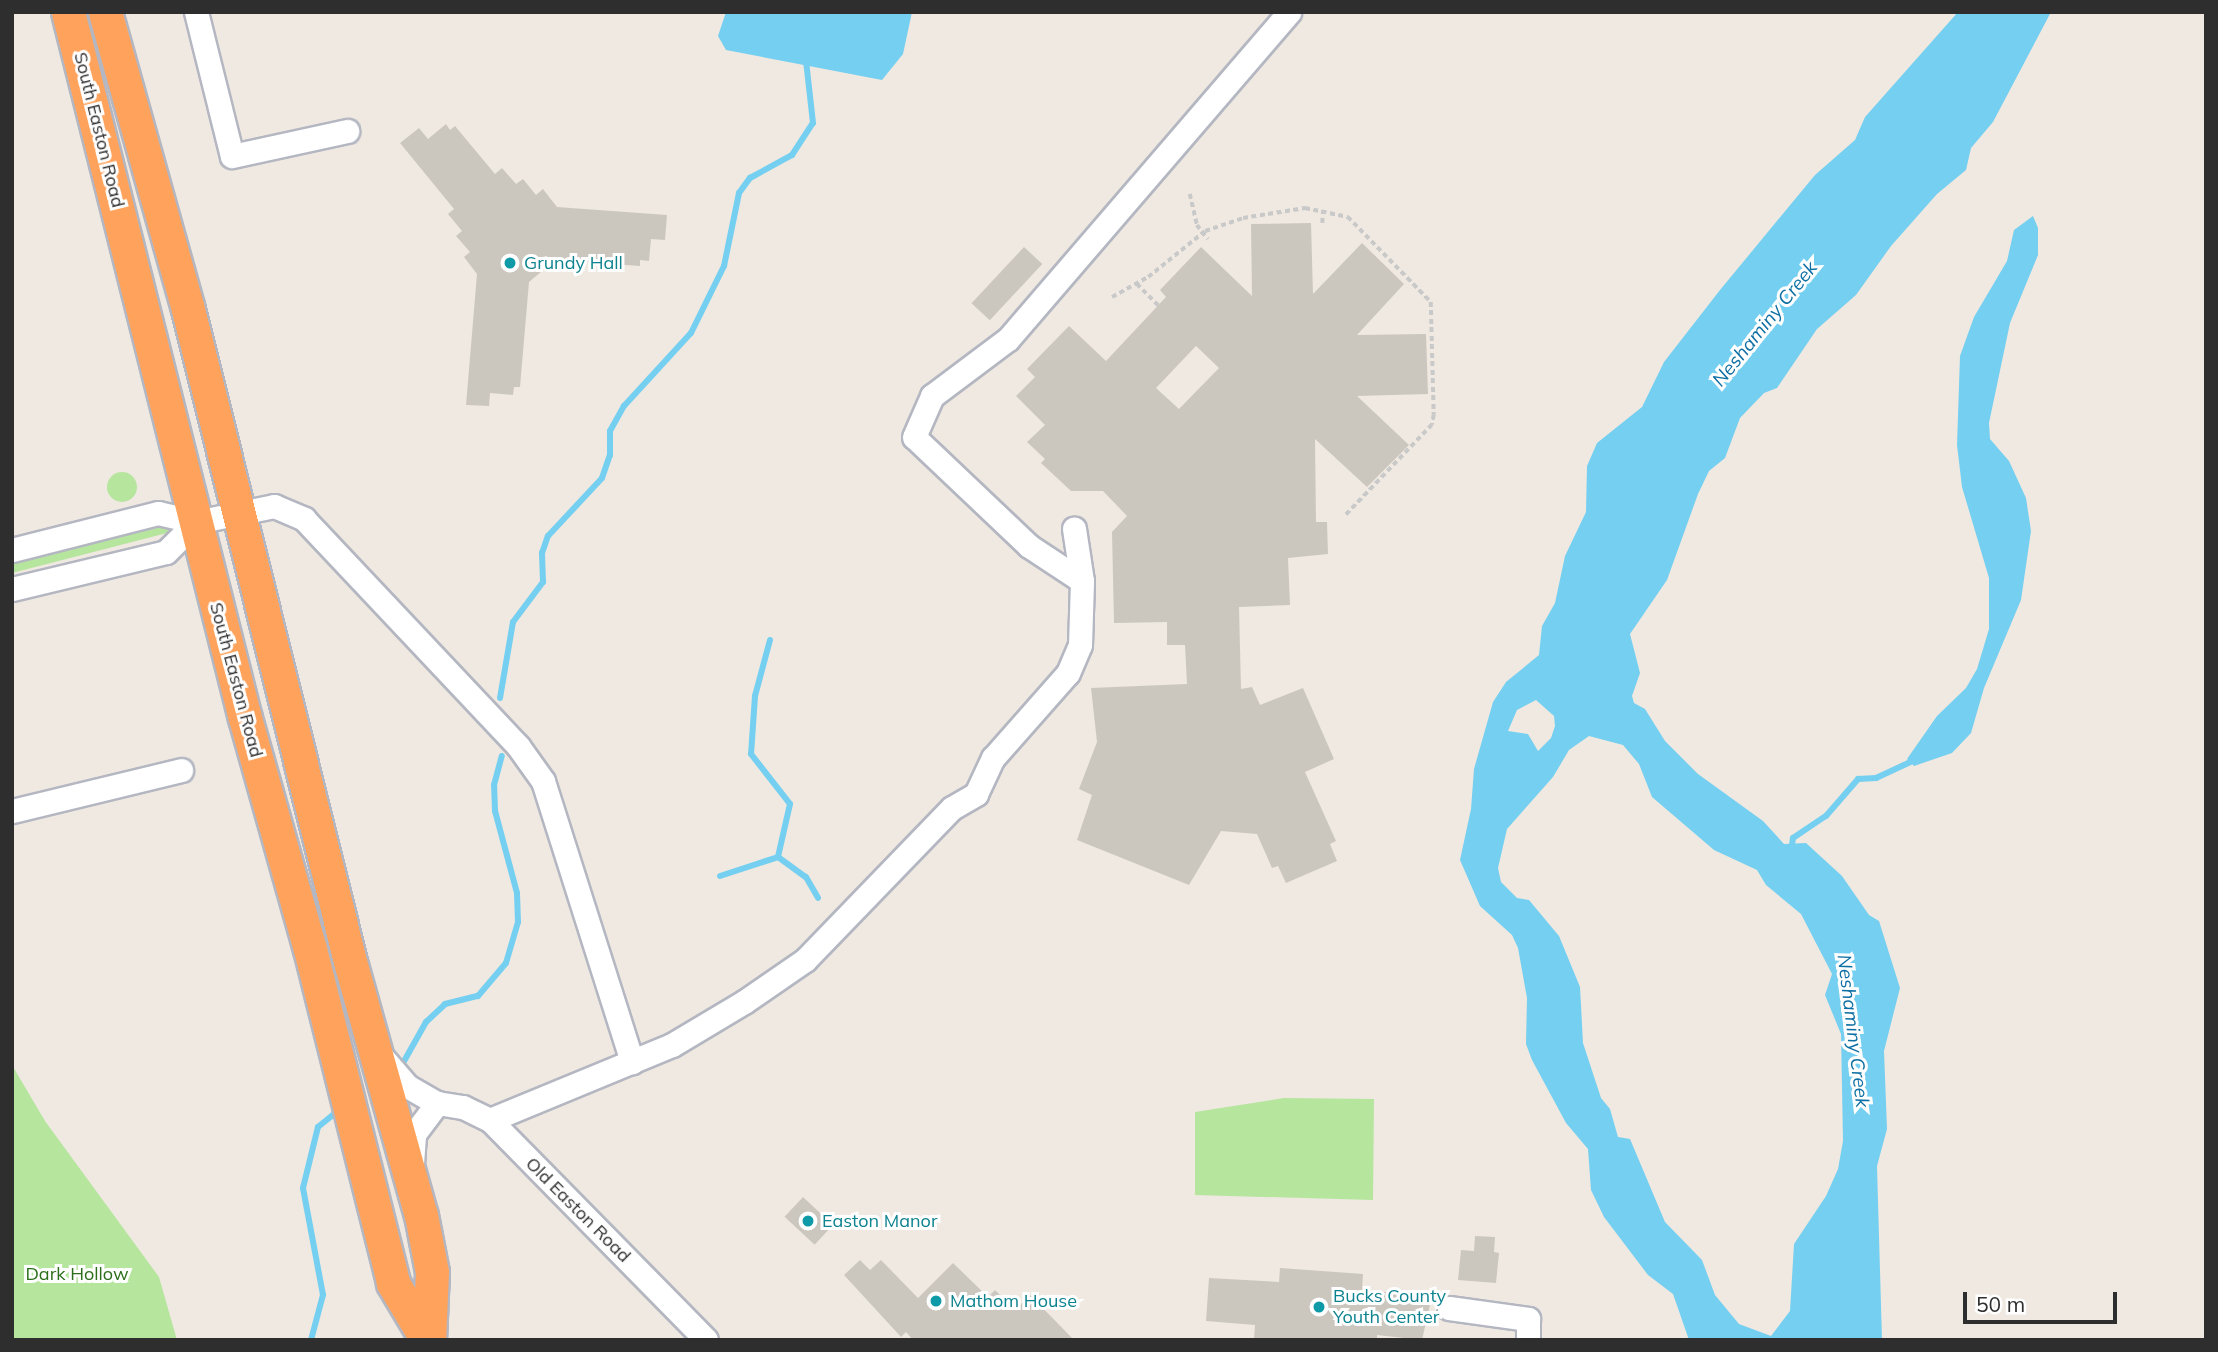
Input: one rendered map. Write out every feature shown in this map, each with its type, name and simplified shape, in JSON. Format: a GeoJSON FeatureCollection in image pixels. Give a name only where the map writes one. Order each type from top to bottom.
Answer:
{"type":"FeatureCollection","features":[{"type":"Feature","properties":{"kind":"highway","name":"South Easton Road"},"geometry":{"type":"LineString","coordinates":[[68,12],[196,522],[393,1283],[428,1340]]}},
{"type":"Feature","properties":{"kind":"highway","name":"South Easton Road"},"geometry":{"type":"LineString","coordinates":[[105,12],[239,512],[351,965],[378,1049],[413,1188],[432,1272],[428,1340]]}},
{"type":"Feature","properties":{"kind":"street"},"geometry":{"type":"LineString","coordinates":[[196,12],[232,156],[347,131]]}},
{"type":"Feature","properties":{"kind":"street"},"geometry":{"type":"LineString","coordinates":[[1082,581],[1029,547],[914,437],[932,396],[1008,339],[1289,12]]}},
{"type":"Feature","properties":{"kind":"street"},"geometry":{"type":"LineString","coordinates":[[12,550],[158,513],[196,522],[274,506],[304,519],[518,746],[543,781],[561,829],[632,1062]]}},
{"type":"Feature","properties":{"kind":"street"},"geometry":{"type":"LineString","coordinates":[[12,589],[166,552],[196,522]]}},
{"type":"Feature","properties":{"kind":"street"},"geometry":{"type":"LineString","coordinates":[[490,1121],[672,1045],[805,960],[952,808],[955,794],[965,784],[981,779],[993,758],[1068,673],[1080,645],[1082,581],[1074,529]]}},
{"type":"Feature","properties":{"kind":"street"},"geometry":{"type":"LineString","coordinates":[[12,811],[181,770]]}},
{"type":"Feature","properties":{"kind":"street","name":"Old Easton Road"},"geometry":{"type":"LineString","coordinates":[[378,1049],[407,1086],[437,1103],[463,1107],[490,1121],[706,1340]]}},
{"type":"Feature","properties":{"kind":"street"},"geometry":{"type":"LineString","coordinates":[[413,1188],[414,1134],[437,1103]]}},
{"type":"Feature","properties":{"kind":"street"},"geometry":{"type":"LineString","coordinates":[[1449,1308],[1528,1319],[1528,1340]]}},
{"type":"Feature","properties":{"kind":"path"},"geometry":{"type":"LineString","coordinates":[[1190,194],[1202,234],[1208,239]]}},
{"type":"Feature","properties":{"kind":"path"},"geometry":{"type":"LineString","coordinates":[[1112,297],[1137,284],[1202,234],[1243,218],[1305,208],[1348,217],[1414,284],[1432,307],[1432,425],[1345,516]]}},
{"type":"Feature","properties":{"kind":"path"},"geometry":{"type":"LineString","coordinates":[[1322,223],[1323,210]]}},
{"type":"Feature","properties":{"kind":"path"},"geometry":{"type":"LineString","coordinates":[[1137,284],[1159,306]]}},
{"type":"Feature","properties":{"kind":"path"},"geometry":{"type":"LineString","coordinates":[[1408,290],[1414,284]]}},
{"type":"Feature","properties":{"kind":"green space"},"geometry":{"type":"Polygon","coordinates":[[[122,472],[133,476],[137,487],[133,498],[122,502],[111,498],[107,487],[111,476],[122,472]]]}},
{"type":"Feature","properties":{"kind":"green space"},"geometry":{"type":"Polygon","coordinates":[[[166,523],[171,528],[167,533],[12,573],[12,562],[166,523]]]}},
{"type":"Feature","properties":{"kind":"green space","name":"Dark Hollow"},"geometry":{"type":"Polygon","coordinates":[[[12,1065],[45,1121],[159,1277],[177,1340],[12,1340],[12,1065]]]}},
{"type":"Feature","properties":{"kind":"green space"},"geometry":{"type":"Polygon","coordinates":[[[1284,1098],[1374,1099],[1373,1200],[1195,1195],[1195,1112],[1284,1098]]]}},
{"type":"Feature","properties":{"kind":"water"},"geometry":{"type":"Polygon","coordinates":[[[726,12],[912,12],[903,54],[882,80],[726,50],[718,36],[726,12]]]}},
{"type":"Feature","properties":{"kind":"water","name":"Neshaminy Creek"},"geometry":{"type":"Polygon","coordinates":[[[1958,12],[2051,12],[1993,122],[1971,148],[1966,170],[1937,194],[1891,246],[1856,295],[1817,329],[1777,388],[1764,393],[1740,418],[1725,458],[1709,471],[1698,494],[1667,580],[1630,634],[1640,673],[1632,696],[1634,703],[1645,709],[1665,741],[1698,774],[1763,821],[1784,844],[1806,843],[1842,876],[1869,915],[1879,921],[1900,988],[1884,1051],[1887,1129],[1877,1166],[1882,1340],[1689,1340],[1673,1294],[1648,1275],[1604,1217],[1591,1190],[1588,1149],[1566,1123],[1526,1044],[1527,998],[1518,948],[1512,935],[1480,906],[1460,860],[1471,809],[1474,769],[1493,702],[1506,682],[1539,655],[1542,626],[1555,603],[1565,556],[1586,512],[1587,466],[1597,443],[1642,407],[1664,362],[1815,175],[1855,140],[1865,117],[1958,12]],[[1536,700],[1517,710],[1508,731],[1528,734],[1538,751],[1551,738],[1555,726],[1554,716],[1536,700]],[[1589,736],[1569,750],[1553,777],[1507,829],[1498,868],[1501,882],[1517,898],[1529,900],[1559,936],[1580,987],[1583,1043],[1601,1098],[1610,1109],[1618,1137],[1630,1139],[1665,1222],[1702,1260],[1715,1295],[1739,1324],[1771,1336],[1790,1311],[1794,1244],[1826,1196],[1838,1169],[1843,1141],[1841,1034],[1825,995],[1832,974],[1801,914],[1766,885],[1757,870],[1714,850],[1652,797],[1639,764],[1623,745],[1589,736]]]}},
{"type":"Feature","properties":{"kind":"water"},"geometry":{"type":"Polygon","coordinates":[[[2033,216],[2038,228],[2038,255],[2010,323],[1989,423],[1990,439],[2009,461],[2026,498],[2031,531],[2021,600],[1984,688],[1971,733],[1952,753],[1914,766],[1907,759],[1937,716],[1966,688],[1977,669],[1989,629],[1989,578],[1962,487],[1957,445],[1960,356],[1974,317],[2007,261],[2014,230],[2033,216]]]}},
{"type":"Feature","properties":{"kind":"building","name":"Grundy Hall"},"geometry":{"type":"Polygon","coordinates":[[[446,124],[450,130],[455,126],[495,174],[502,168],[516,184],[523,179],[536,195],[543,189],[557,207],[667,215],[665,240],[651,239],[649,261],[640,260],[640,266],[555,260],[529,282],[520,387],[514,387],[513,395],[490,393],[489,406],[466,405],[477,274],[464,257],[470,252],[456,236],[462,231],[448,214],[454,209],[400,143],[419,128],[428,139],[446,124]]]}},
{"type":"Feature","properties":{"kind":"building"},"geometry":{"type":"Polygon","coordinates":[[[1311,223],[1313,294],[1362,243],[1404,284],[1357,335],[1426,334],[1428,394],[1357,396],[1409,445],[1367,487],[1315,439],[1316,522],[1327,522],[1328,554],[1288,558],[1290,605],[1239,607],[1241,689],[1252,687],[1260,705],[1303,688],[1334,759],[1305,772],[1336,841],[1330,844],[1337,861],[1286,883],[1278,866],[1272,868],[1257,834],[1221,831],[1189,885],[1077,840],[1092,795],[1079,789],[1097,742],[1091,688],[1187,684],[1185,645],[1167,645],[1167,622],[1114,623],[1112,532],[1127,516],[1103,491],[1071,491],[1041,463],[1045,459],[1027,442],[1045,425],[1016,396],[1035,377],[1027,369],[1069,326],[1106,361],[1166,297],[1160,290],[1201,247],[1252,296],[1251,224],[1311,223]],[[1196,346],[1156,388],[1179,409],[1219,368],[1196,346]]]}},
{"type":"Feature","properties":{"kind":"building"},"geometry":{"type":"Polygon","coordinates":[[[1024,247],[1042,264],[990,320],[971,303],[1024,247]]]}},
{"type":"Feature","properties":{"kind":"building","name":"Easton Manor"},"geometry":{"type":"Polygon","coordinates":[[[803,1197],[833,1225],[815,1245],[785,1217],[803,1197]]]}},
{"type":"Feature","properties":{"kind":"building"},"geometry":{"type":"Polygon","coordinates":[[[1475,1236],[1495,1237],[1494,1252],[1499,1253],[1496,1283],[1458,1280],[1461,1250],[1474,1251],[1475,1236]]]}},
{"type":"Feature","properties":{"kind":"building","name":"Mathom House"},"geometry":{"type":"Polygon","coordinates":[[[860,1260],[870,1270],[881,1260],[918,1298],[953,1263],[988,1297],[995,1290],[1015,1310],[1030,1295],[1074,1340],[913,1340],[906,1332],[901,1337],[844,1275],[860,1260]]]}},
{"type":"Feature","properties":{"kind":"building","name":"Bucks County Youth Center"},"geometry":{"type":"Polygon","coordinates":[[[1280,1268],[1363,1274],[1362,1290],[1432,1296],[1422,1340],[1377,1335],[1377,1340],[1254,1340],[1255,1325],[1206,1321],[1209,1278],[1279,1282],[1280,1268]]]}},
{"type":"Feature","properties":{"kind":"waterway"},"geometry":{"type":"LineString","coordinates":[[500,698],[513,622],[543,582],[542,553],[548,536],[602,478],[610,455],[610,431],[624,406],[691,333],[724,266],[739,193],[750,178],[792,155],[813,123],[806,61]]}},
{"type":"Feature","properties":{"kind":"waterway"},"geometry":{"type":"LineString","coordinates":[[770,640],[755,696],[751,754],[790,804],[778,857]]}},
{"type":"Feature","properties":{"kind":"waterway"},"geometry":{"type":"LineString","coordinates":[[403,1063],[426,1022],[445,1004],[478,996],[506,963],[518,922],[517,893],[495,811],[494,785],[502,756]]}},
{"type":"Feature","properties":{"kind":"waterway"},"geometry":{"type":"LineString","coordinates":[[1791,852],[1793,838],[1826,816],[1858,779],[1876,778],[1910,762]]}},
{"type":"Feature","properties":{"kind":"waterway"},"geometry":{"type":"LineString","coordinates":[[720,876],[778,857],[806,877],[818,898]]}},
{"type":"Feature","properties":{"kind":"waterway"},"geometry":{"type":"LineString","coordinates":[[311,1340],[323,1295],[303,1188],[318,1127],[335,1113]]}},
{"type":"Feature","properties":{"kind":"place","name":"Grundy Hall"},"geometry":{"type":"Point","coordinates":[510,263]}},
{"type":"Feature","properties":{"kind":"place","name":"Easton Manor"},"geometry":{"type":"Point","coordinates":[808,1221]}},
{"type":"Feature","properties":{"kind":"place","name":"Mathom House"},"geometry":{"type":"Point","coordinates":[936,1301]}},
{"type":"Feature","properties":{"kind":"place","name":"Bucks County Youth Center"},"geometry":{"type":"Point","coordinates":[1319,1307]}}]}
